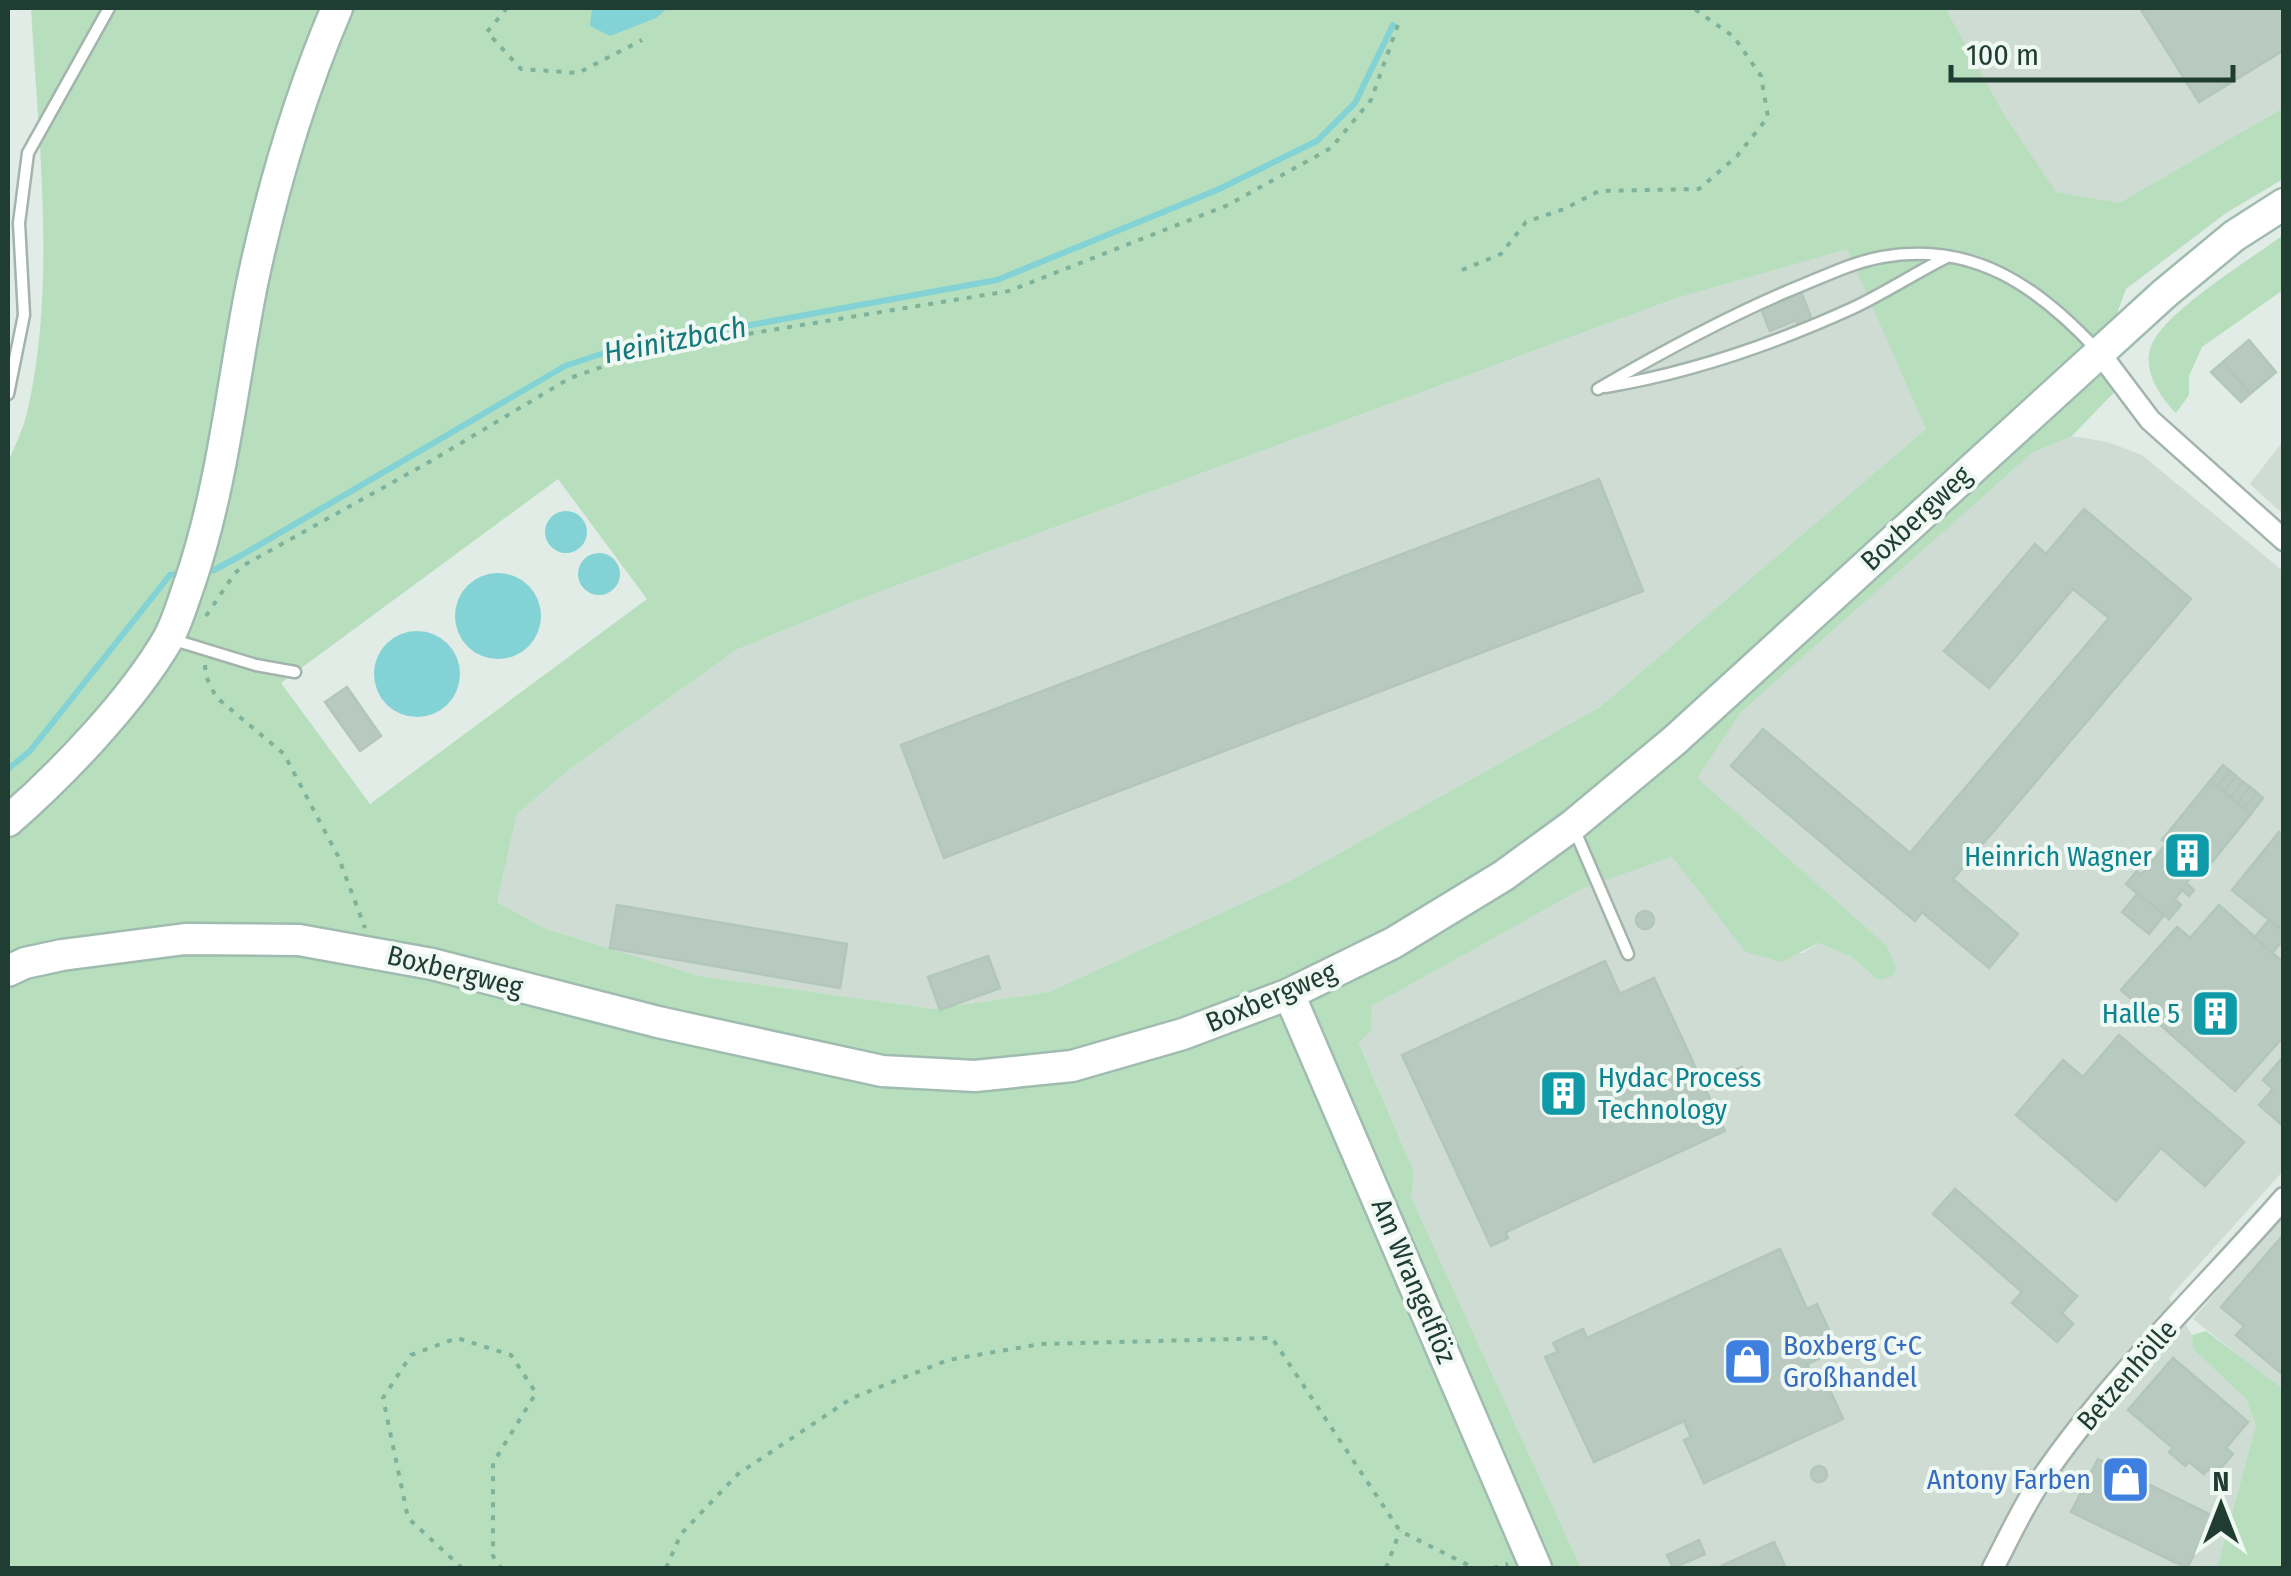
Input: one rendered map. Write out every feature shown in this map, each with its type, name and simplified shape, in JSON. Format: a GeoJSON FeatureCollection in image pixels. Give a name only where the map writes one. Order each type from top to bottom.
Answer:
{"type":"FeatureCollection","features":[{"type":"Feature","properties":{"kind":"street"},"geometry":{"type":"LineString","coordinates":[[8,821],[34,799],[177,641],[228,432],[252,286],[279,167],[336,8]]}},
{"type":"Feature","properties":{"kind":"street","name":"Boxbergweg"},"geometry":{"type":"LineString","coordinates":[[8,971],[62,955],[185,938],[299,940],[373,951],[658,1022],[882,1070],[976,1076],[1072,1066],[1183,1034],[1289,994],[1393,943],[1503,876],[1573,825],[1700,718],[2098,351],[2234,236],[2284,204]]}},
{"type":"Feature","properties":{"kind":"street"},"geometry":{"type":"LineString","coordinates":[[2098,351],[2150,420],[2284,540]]}},
{"type":"Feature","properties":{"kind":"street","name":"Am Wrangelflöz"},"geometry":{"type":"LineString","coordinates":[[1289,994],[1536,1568]]}},
{"type":"Feature","properties":{"kind":"street","name":"Betzenhölle"},"geometry":{"type":"LineString","coordinates":[[1993,1568],[2038,1485],[2100,1402],[2284,1198]]}},
{"type":"Feature","properties":{"kind":"lane"},"geometry":{"type":"LineString","coordinates":[[8,394],[24,315],[19,222],[28,154],[108,8]]}},
{"type":"Feature","properties":{"kind":"lane"},"geometry":{"type":"LineString","coordinates":[[1948,257],[1856,306],[1745,351],[1656,379],[1598,388],[1731,316],[1852,266],[1921,253],[1948,257],[2008,275],[2060,310],[2098,351]]}},
{"type":"Feature","properties":{"kind":"lane"},"geometry":{"type":"LineString","coordinates":[[177,641],[295,672]]}},
{"type":"Feature","properties":{"kind":"lane"},"geometry":{"type":"LineString","coordinates":[[1573,825],[1628,954]]}},
{"type":"Feature","properties":{"kind":"path"},"geometry":{"type":"LineString","coordinates":[[506,8],[487,32],[521,68],[578,73],[642,40]]}},
{"type":"Feature","properties":{"kind":"path"},"geometry":{"type":"LineString","coordinates":[[1462,270],[1501,254],[1526,222],[1600,191],[1699,189],[1736,156],[1768,117],[1761,76],[1734,37],[1692,8]]}},
{"type":"Feature","properties":{"kind":"path"},"geometry":{"type":"LineString","coordinates":[[177,641],[246,564],[570,378],[612,363],[741,334],[1009,292],[1228,205],[1331,148],[1371,100],[1399,22]]}},
{"type":"Feature","properties":{"kind":"path"},"geometry":{"type":"LineString","coordinates":[[204,650],[206,676],[216,696],[284,754],[338,856],[373,951]]}},
{"type":"Feature","properties":{"kind":"path"},"geometry":{"type":"LineString","coordinates":[[462,1568],[408,1518],[382,1398],[411,1354],[457,1338],[511,1354],[536,1393],[493,1464],[493,1556],[501,1568]]}},
{"type":"Feature","properties":{"kind":"path"},"geometry":{"type":"LineString","coordinates":[[666,1568],[682,1534],[738,1474],[852,1398],[948,1360],[1040,1344],[1272,1338],[1400,1531],[1474,1568]]}},
{"type":"Feature","properties":{"kind":"path"},"geometry":{"type":"LineString","coordinates":[[1386,1568],[1400,1531]]}},
{"type":"Feature","properties":{"kind":"shaded area"},"geometry":{"type":"Polygon","coordinates":[[[1810,8],[2283,8],[2283,108],[2119,203],[1990,196],[1810,8]]]}},
{"type":"Feature","properties":{"kind":"shaded area"},"geometry":{"type":"Polygon","coordinates":[[[1848,248],[1926,429],[1600,707],[1286,883],[1049,992],[934,1009],[700,976],[546,929],[497,902],[517,814],[571,768],[736,650],[860,599],[1677,298],[1848,248]]]}},
{"type":"Feature","properties":{"kind":"shaded area"},"geometry":{"type":"Polygon","coordinates":[[[2072,436],[2107,442],[2142,455],[2283,571],[2283,1171],[2169,1298],[2192,1335],[2193,1349],[2246,1399],[2256,1425],[2217,1568],[1581,1568],[1411,1197],[1414,1172],[1359,1042],[1371,1030],[1372,1006],[1583,887],[1672,857],[1747,952],[1803,953],[1818,943],[1852,957],[1878,980],[1886,945],[1696,778],[1740,712],[2032,453],[2072,436]]]}},
{"type":"Feature","properties":{"kind":"shaded area"},"geometry":{"type":"Polygon","coordinates":[[[2283,441],[2284,513],[2283,514],[2250,484],[2283,441]]]}},
{"type":"Feature","properties":{"kind":"shaded area"},"geometry":{"type":"Polygon","coordinates":[[[2283,1215],[2283,1389],[2282,1390],[2193,1319],[2283,1215]]]}},
{"type":"Feature","properties":{"kind":"green space"},"geometry":{"type":"Polygon","coordinates":[[[31,8],[1945,8],[2003,113],[2056,192],[2119,203],[2283,108],[2283,179],[2226,213],[2126,289],[2101,357],[2125,381],[2072,436],[2032,453],[1741,712],[1697,778],[1886,945],[1896,967],[1893,976],[1878,980],[1852,957],[1818,943],[1782,962],[1746,952],[1672,857],[1583,888],[1372,1006],[1371,1030],[1359,1043],[1414,1172],[1411,1197],[1581,1568],[8,1568],[8,463],[27,413],[41,314],[43,211],[31,8]],[[1847,249],[1677,298],[860,599],[736,650],[571,768],[517,814],[497,902],[546,929],[700,976],[934,1009],[1049,992],[1286,883],[1600,707],[1926,429],[1847,249]],[[558,479],[281,683],[370,804],[647,599],[558,479]]]}},
{"type":"Feature","properties":{"kind":"green space"},"geometry":{"type":"Polygon","coordinates":[[[2283,235],[2283,290],[2202,347],[2189,376],[2189,395],[2176,413],[2150,372],[2152,344],[2192,301],[2283,235]]]}},
{"type":"Feature","properties":{"kind":"green space"},"geometry":{"type":"Polygon","coordinates":[[[2206,1331],[2283,1389],[2283,1568],[2217,1568],[2256,1425],[2246,1399],[2193,1349],[2192,1335],[2206,1331]]]}},
{"type":"Feature","properties":{"kind":"water"},"geometry":{"type":"Polygon","coordinates":[[[592,8],[668,8],[656,18],[610,36],[590,26],[592,8]]]}},
{"type":"Feature","properties":{"kind":"water"},"geometry":{"type":"Polygon","coordinates":[[[566,511],[581,517],[587,532],[581,547],[566,553],[551,547],[545,532],[551,517],[566,511]]]}},
{"type":"Feature","properties":{"kind":"water"},"geometry":{"type":"Polygon","coordinates":[[[599,553],[614,559],[620,574],[614,589],[599,595],[584,589],[578,574],[584,559],[599,553]]]}},
{"type":"Feature","properties":{"kind":"water"},"geometry":{"type":"Polygon","coordinates":[[[498,573],[522,580],[534,592],[541,616],[534,640],[522,652],[498,659],[474,652],[462,640],[455,616],[462,592],[474,580],[498,573]]]}},
{"type":"Feature","properties":{"kind":"water"},"geometry":{"type":"Polygon","coordinates":[[[417,631],[441,638],[453,650],[460,674],[453,698],[441,710],[417,717],[393,710],[381,698],[374,674],[381,650],[393,638],[417,631]]]}},
{"type":"Feature","properties":{"kind":"building"},"geometry":{"type":"Polygon","coordinates":[[[2140,8],[2284,8],[2284,50],[2199,102],[2140,8]]]}},
{"type":"Feature","properties":{"kind":"building"},"geometry":{"type":"Polygon","coordinates":[[[1800,289],[1812,320],[1798,326],[1796,320],[1770,331],[1761,309],[1800,289]]]}},
{"type":"Feature","properties":{"kind":"building"},"geometry":{"type":"Polygon","coordinates":[[[2249,340],[2276,372],[2250,394],[2223,362],[2249,340]]]}},
{"type":"Feature","properties":{"kind":"building"},"geometry":{"type":"Polygon","coordinates":[[[2223,362],[2250,394],[2241,402],[2211,372],[2223,362]]]}},
{"type":"Feature","properties":{"kind":"building"},"geometry":{"type":"Polygon","coordinates":[[[1599,479],[1643,591],[944,858],[901,745],[1599,479]]]}},
{"type":"Feature","properties":{"kind":"building"},"geometry":{"type":"Polygon","coordinates":[[[2084,509],[2191,599],[1953,879],[2018,934],[1989,968],[1922,912],[1915,921],[1731,766],[1763,729],[1910,853],[2109,618],[2073,589],[1989,688],[1944,651],[2035,544],[2046,554],[2084,509]]]}},
{"type":"Feature","properties":{"kind":"building"},"geometry":{"type":"Polygon","coordinates":[[[347,687],[381,736],[360,751],[325,702],[347,687]]]}},
{"type":"Feature","properties":{"kind":"building"},"geometry":{"type":"Polygon","coordinates":[[[2223,765],[2230,771],[2217,786],[2210,781],[2223,765]]]}},
{"type":"Feature","properties":{"kind":"building"},"geometry":{"type":"Polygon","coordinates":[[[2230,771],[2236,776],[2224,792],[2217,786],[2230,771]]]}},
{"type":"Feature","properties":{"kind":"building"},"geometry":{"type":"Polygon","coordinates":[[[2236,776],[2243,782],[2231,797],[2224,792],[2236,776]]]}},
{"type":"Feature","properties":{"kind":"building","name":"Heinrich Wagner"},"geometry":{"type":"Polygon","coordinates":[[[2210,781],[2251,814],[2203,873],[2198,869],[2186,883],[2194,890],[2189,896],[2182,890],[2175,899],[2181,905],[2169,919],[2126,884],[2137,871],[2141,875],[2167,843],[2162,840],[2210,781]]]}},
{"type":"Feature","properties":{"kind":"building"},"geometry":{"type":"Polygon","coordinates":[[[2243,782],[2250,787],[2237,803],[2231,797],[2243,782]]]}},
{"type":"Feature","properties":{"kind":"building"},"geometry":{"type":"Polygon","coordinates":[[[2250,787],[2257,793],[2244,808],[2237,803],[2250,787]]]}},
{"type":"Feature","properties":{"kind":"building"},"geometry":{"type":"Polygon","coordinates":[[[2257,793],[2263,798],[2251,814],[2244,808],[2257,793]]]}},
{"type":"Feature","properties":{"kind":"building"},"geometry":{"type":"Polygon","coordinates":[[[2279,832],[2284,836],[2284,932],[2232,890],[2279,832]]]}},
{"type":"Feature","properties":{"kind":"building"},"geometry":{"type":"Polygon","coordinates":[[[2138,893],[2164,915],[2149,934],[2122,912],[2138,893]]]}},
{"type":"Feature","properties":{"kind":"building"},"geometry":{"type":"Polygon","coordinates":[[[617,905],[847,944],[840,988],[610,948],[617,905]]]}},
{"type":"Feature","properties":{"kind":"building","name":"Halle 5"},"geometry":{"type":"Polygon","coordinates":[[[2219,905],[2284,963],[2284,1036],[2235,1091],[2121,990],[2177,927],[2190,938],[2219,905]]]}},
{"type":"Feature","properties":{"kind":"building"},"geometry":{"type":"Polygon","coordinates":[[[1645,911],[1652,913],[1652,927],[1645,929],[1638,927],[1636,920],[1638,913],[1645,911]]]}},
{"type":"Feature","properties":{"kind":"building"},"geometry":{"type":"Polygon","coordinates":[[[2269,920],[2284,932],[2284,939],[2272,953],[2255,937],[2269,920]]]}},
{"type":"Feature","properties":{"kind":"building"},"geometry":{"type":"Polygon","coordinates":[[[988,956],[1000,988],[940,1010],[928,977],[988,956]]]}},
{"type":"Feature","properties":{"kind":"building","name":"Hydac Process Technology"},"geometry":{"type":"Polygon","coordinates":[[[1605,961],[1620,994],[1654,978],[1725,1131],[1506,1232],[1508,1238],[1491,1246],[1402,1055],[1605,961]]]}},
{"type":"Feature","properties":{"kind":"building"},"geometry":{"type":"Polygon","coordinates":[[[2119,1035],[2244,1142],[2205,1186],[2161,1148],[2116,1201],[2016,1115],[2063,1060],[2083,1077],[2119,1035]]]}},
{"type":"Feature","properties":{"kind":"building"},"geometry":{"type":"Polygon","coordinates":[[[2284,1056],[2282,1125],[2259,1105],[2273,1089],[2263,1080],[2284,1056]]]}},
{"type":"Feature","properties":{"kind":"building"},"geometry":{"type":"Polygon","coordinates":[[[1742,1067],[1746,1077],[1739,1081],[1734,1070],[1742,1067]]]}},
{"type":"Feature","properties":{"kind":"building"},"geometry":{"type":"Polygon","coordinates":[[[1955,1189],[2077,1296],[2062,1313],[2073,1324],[2057,1342],[2012,1303],[2022,1292],[1933,1214],[1955,1189]]]}},
{"type":"Feature","properties":{"kind":"building"},"geometry":{"type":"Polygon","coordinates":[[[2284,1234],[2281,1373],[2236,1335],[2244,1326],[2221,1307],[2284,1234]]]}},
{"type":"Feature","properties":{"kind":"building"},"geometry":{"type":"Polygon","coordinates":[[[1780,1249],[1807,1309],[1817,1304],[1838,1350],[1807,1364],[1815,1381],[1824,1377],[1843,1419],[1704,1483],[1684,1440],[1691,1437],[1684,1421],[1594,1462],[1545,1357],[1558,1352],[1553,1343],[1583,1329],[1587,1338],[1780,1249]]]}},
{"type":"Feature","properties":{"kind":"building"},"geometry":{"type":"Polygon","coordinates":[[[2173,1358],[2248,1422],[2226,1448],[2233,1454],[2215,1474],[2208,1469],[2204,1474],[2189,1462],[2185,1466],[2169,1452],[2173,1448],[2128,1410],[2173,1358]]]}},
{"type":"Feature","properties":{"kind":"building"},"geometry":{"type":"Polygon","coordinates":[[[2098,1459],[2213,1516],[2187,1568],[2071,1512],[2098,1459]]]}},
{"type":"Feature","properties":{"kind":"building"},"geometry":{"type":"Polygon","coordinates":[[[1819,1466],[1827,1474],[1819,1482],[1811,1474],[1819,1466]]]}},
{"type":"Feature","properties":{"kind":"building"},"geometry":{"type":"Polygon","coordinates":[[[1699,1540],[1705,1554],[1673,1568],[1667,1555],[1699,1540]]]}},
{"type":"Feature","properties":{"kind":"building"},"geometry":{"type":"Polygon","coordinates":[[[1774,1542],[1786,1568],[1717,1568],[1774,1542]]]}},
{"type":"Feature","properties":{"kind":"waterway","name":"Heinitzbach"},"geometry":{"type":"LineString","coordinates":[[202,572],[242,555],[565,366],[613,350],[997,280],[1217,190],[1317,141],[1355,103],[1393,25]]}},
{"type":"Feature","properties":{"kind":"waterway","name":"Heinitzbach"},"geometry":{"type":"LineString","coordinates":[[8,769],[30,751],[170,575],[184,574]]}},
{"type":"Feature","properties":{"kind":"place","name":"Heinrich Wagner"},"geometry":{"type":"Point","coordinates":[2187,856]}},
{"type":"Feature","properties":{"kind":"place","name":"Halle 5"},"geometry":{"type":"Point","coordinates":[2215,1013]}},
{"type":"Feature","properties":{"kind":"place","name":"Hydac Process Technology"},"geometry":{"type":"Point","coordinates":[1563,1093]}},
{"type":"Feature","properties":{"kind":"place","name":"Boxberg C+C Großhandel"},"geometry":{"type":"Point","coordinates":[1748,1361]}},
{"type":"Feature","properties":{"kind":"place","name":"Antony Farben"},"geometry":{"type":"Point","coordinates":[2126,1479]}}]}
